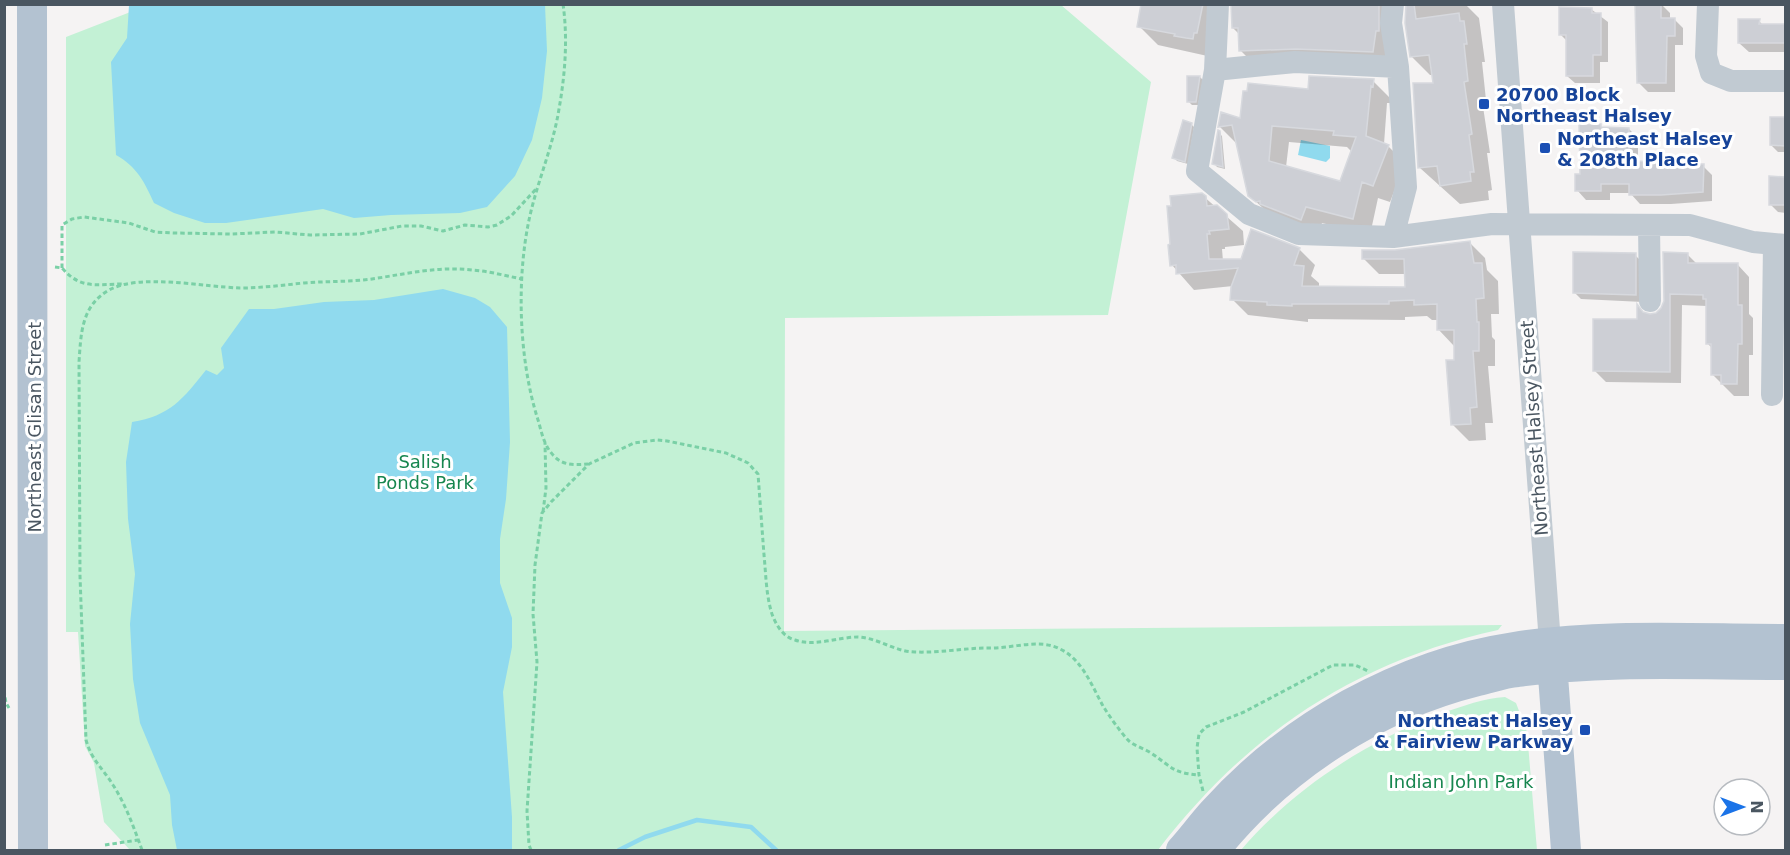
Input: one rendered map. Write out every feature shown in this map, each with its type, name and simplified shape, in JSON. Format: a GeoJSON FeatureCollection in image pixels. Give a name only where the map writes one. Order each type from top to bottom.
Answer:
{"type":"FeatureCollection","features":[{"type":"Feature","properties":{"kind":"main road","name":"Northeast Glisan Street"},"geometry":{"type":"LineString","coordinates":[[32,4],[33,850]]}},
{"type":"Feature","properties":{"kind":"main road"},"geometry":{"type":"LineString","coordinates":[[1215,850],[1278,784],[1312,758],[1364,725],[1418,699],[1458,686],[1516,672],[1589,639],[1785,639]]}},
{"type":"Feature","properties":{"kind":"main road"},"geometry":{"type":"LineString","coordinates":[[1181,850],[1214,811],[1271,757],[1323,721],[1383,687],[1443,664],[1513,647],[1590,665],[1785,665]]}},
{"type":"Feature","properties":{"kind":"main road","name":"Northeast Halsey Street"},"geometry":{"type":"LineString","coordinates":[[1551,656],[1566,850]]}},
{"type":"Feature","properties":{"kind":"street"},"geometry":{"type":"LineString","coordinates":[[1218,4],[1215,70],[1197,171],[1248,214],[1299,234],[1393,237],[1492,224],[1690,225],[1753,242],[1780,244],[1772,395]]}},
{"type":"Feature","properties":{"kind":"street"},"geometry":{"type":"LineString","coordinates":[[1393,4],[1391,23],[1398,67],[1406,187],[1393,237]]}},
{"type":"Feature","properties":{"kind":"street","name":"Northeast Halsey Street"},"geometry":{"type":"LineString","coordinates":[[1503,4],[1551,656]]}},
{"type":"Feature","properties":{"kind":"street"},"geometry":{"type":"LineString","coordinates":[[1708,4],[1706,56],[1710,73],[1731,81],[1785,81]]}},
{"type":"Feature","properties":{"kind":"street"},"geometry":{"type":"LineString","coordinates":[[1215,70],[1295,62],[1398,67]]}},
{"type":"Feature","properties":{"kind":"street"},"geometry":{"type":"LineString","coordinates":[[1649,225],[1650,301]]}},
{"type":"Feature","properties":{"kind":"path"},"geometry":{"type":"LineString","coordinates":[[563,4],[565,49],[559,111],[552,145],[537,188],[529,221],[522,279],[523,357],[530,397],[545,443],[553,456],[568,465],[589,464]]}},
{"type":"Feature","properties":{"kind":"path"},"geometry":{"type":"LineString","coordinates":[[522,279],[453,269],[410,272],[370,279],[242,288],[166,282],[84,285],[71,279],[62,268],[62,225],[72,219],[84,217],[129,223],[155,232],[174,233],[360,234],[402,226],[421,226],[442,231],[465,225],[488,227],[497,225],[511,216],[537,188]]}},
{"type":"Feature","properties":{"kind":"path"},"geometry":{"type":"LineString","coordinates":[[33,266],[62,268]]}},
{"type":"Feature","properties":{"kind":"path"},"geometry":{"type":"LineString","coordinates":[[125,284],[98,297],[85,316],[81,328],[79,374],[80,587],[86,740],[91,756],[112,784],[127,810],[142,850]]}},
{"type":"Feature","properties":{"kind":"path"},"geometry":{"type":"LineString","coordinates":[[542,513],[589,464],[634,443],[657,440],[726,453],[748,463],[758,474],[767,593],[772,615],[786,636],[795,641],[808,642],[861,637],[876,640],[899,650],[915,652],[1033,645],[1050,645],[1062,649],[1085,673],[1105,708],[1129,742],[1150,753],[1173,771],[1199,776]]}},
{"type":"Feature","properties":{"kind":"path"},"geometry":{"type":"LineString","coordinates":[[531,850],[527,811],[537,662],[533,614],[535,565],[546,488],[545,443]]}},
{"type":"Feature","properties":{"kind":"path"},"geometry":{"type":"LineString","coordinates":[[1203,791],[1199,776],[1197,748],[1199,734],[1206,727],[1244,712],[1333,665],[1355,665],[1373,673],[1383,687]]}},
{"type":"Feature","properties":{"kind":"path"},"geometry":{"type":"LineString","coordinates":[[105,845],[138,840]]}},
{"type":"Feature","properties":{"kind":"green space","name":"Salish Ponds Park"},"geometry":{"type":"Polygon","coordinates":[[[151,4],[1061,5],[1151,82],[1108,315],[785,318],[784,631],[1502,625],[1498,630],[1446,644],[1397,662],[1351,683],[1307,708],[1228,771],[1158,850],[130,850],[104,822],[94,763],[85,746],[78,632],[66,632],[66,37],[151,4]]]}},
{"type":"Feature","properties":{"kind":"green space","name":"Indian John Park"},"geometry":{"type":"Polygon","coordinates":[[[1505,697],[1516,703],[1527,732],[1537,850],[1241,850],[1284,806],[1360,752],[1415,724],[1443,713],[1481,701],[1505,697]]]}},
{"type":"Feature","properties":{"kind":"water"},"geometry":{"type":"Polygon","coordinates":[[[129,5],[545,5],[547,51],[542,98],[532,140],[515,176],[487,207],[460,213],[354,218],[323,209],[226,223],[205,223],[174,213],[154,203],[139,175],[116,155],[111,62],[127,38],[129,5]]]}},
{"type":"Feature","properties":{"kind":"water"},"geometry":{"type":"Polygon","coordinates":[[[1301,140],[1330,146],[1330,158],[1326,162],[1298,155],[1301,140]]]}},
{"type":"Feature","properties":{"kind":"water"},"geometry":{"type":"Polygon","coordinates":[[[443,289],[475,298],[490,307],[507,327],[510,442],[506,499],[500,539],[500,583],[512,618],[512,647],[503,692],[512,817],[512,850],[177,850],[172,825],[170,795],[140,723],[133,679],[130,624],[135,574],[128,519],[126,462],[132,422],[156,415],[175,405],[206,370],[217,375],[224,368],[221,348],[249,309],[374,300],[443,289]]]}},
{"type":"Feature","properties":{"kind":"building"},"geometry":{"type":"Polygon","coordinates":[[[1141,4],[1203,4],[1197,33],[1194,33],[1193,39],[1137,27],[1141,4]]]}},
{"type":"Feature","properties":{"kind":"building"},"geometry":{"type":"Polygon","coordinates":[[[1231,4],[1379,4],[1379,31],[1376,31],[1373,52],[1296,49],[1239,51],[1238,28],[1232,28],[1231,4]]]}},
{"type":"Feature","properties":{"kind":"building"},"geometry":{"type":"Polygon","coordinates":[[[1414,4],[1416,19],[1459,13],[1460,21],[1464,21],[1468,81],[1464,82],[1472,134],[1469,135],[1474,172],[1470,172],[1471,181],[1440,186],[1437,166],[1418,168],[1413,83],[1433,83],[1429,55],[1410,57],[1405,23],[1406,5],[1414,4]]]}},
{"type":"Feature","properties":{"kind":"building"},"geometry":{"type":"Polygon","coordinates":[[[1635,4],[1661,4],[1661,18],[1675,18],[1675,36],[1667,36],[1666,83],[1637,83],[1635,4]]]}},
{"type":"Feature","properties":{"kind":"building"},"geometry":{"type":"Polygon","coordinates":[[[1559,7],[1592,8],[1592,13],[1601,13],[1601,55],[1593,55],[1593,76],[1566,76],[1566,35],[1559,35],[1559,7]]]}},
{"type":"Feature","properties":{"kind":"building"},"geometry":{"type":"Polygon","coordinates":[[[1738,19],[1760,19],[1759,24],[1785,24],[1785,43],[1738,43],[1738,19]]]}},
{"type":"Feature","properties":{"kind":"building"},"geometry":{"type":"Polygon","coordinates":[[[1187,76],[1200,76],[1196,102],[1187,102],[1187,76]]]}},
{"type":"Feature","properties":{"kind":"building"},"geometry":{"type":"Polygon","coordinates":[[[1309,76],[1374,79],[1373,87],[1371,86],[1366,136],[1389,145],[1373,186],[1362,182],[1353,219],[1306,207],[1301,220],[1260,204],[1260,201],[1256,202],[1248,196],[1232,125],[1218,127],[1221,112],[1240,118],[1243,91],[1247,91],[1248,83],[1308,89],[1309,76]],[[1272,126],[1269,161],[1340,181],[1356,137],[1333,135],[1334,131],[1272,126]]]}},
{"type":"Feature","properties":{"kind":"building"},"geometry":{"type":"Polygon","coordinates":[[[1770,117],[1785,117],[1785,146],[1770,145],[1770,117]]]}},
{"type":"Feature","properties":{"kind":"building"},"geometry":{"type":"Polygon","coordinates":[[[1183,120],[1192,123],[1185,162],[1172,158],[1183,120]]]}},
{"type":"Feature","properties":{"kind":"building"},"geometry":{"type":"Polygon","coordinates":[[[1579,124],[1629,128],[1629,161],[1668,162],[1668,157],[1689,158],[1689,164],[1704,164],[1703,192],[1629,195],[1629,184],[1601,184],[1601,191],[1575,191],[1575,174],[1580,174],[1579,124]]]}},
{"type":"Feature","properties":{"kind":"building"},"geometry":{"type":"Polygon","coordinates":[[[1218,130],[1220,131],[1223,167],[1212,164],[1218,130]]]}},
{"type":"Feature","properties":{"kind":"building"},"geometry":{"type":"Polygon","coordinates":[[[1769,176],[1785,177],[1785,205],[1769,205],[1769,176]]]}},
{"type":"Feature","properties":{"kind":"building"},"geometry":{"type":"Polygon","coordinates":[[[1202,193],[1206,196],[1207,206],[1217,205],[1227,214],[1229,229],[1209,231],[1210,234],[1207,234],[1209,259],[1241,259],[1251,229],[1300,248],[1294,265],[1304,266],[1302,286],[1405,287],[1404,259],[1362,259],[1362,250],[1395,250],[1470,241],[1474,263],[1482,263],[1484,298],[1476,299],[1479,351],[1473,351],[1477,407],[1470,408],[1471,424],[1451,425],[1446,360],[1454,360],[1454,330],[1437,330],[1437,304],[1414,305],[1414,300],[1389,301],[1389,304],[1267,305],[1267,302],[1230,300],[1231,287],[1238,268],[1176,274],[1176,265],[1170,266],[1168,245],[1170,244],[1167,206],[1171,206],[1170,196],[1202,193]]]}},
{"type":"Feature","properties":{"kind":"building"},"geometry":{"type":"Polygon","coordinates":[[[1573,252],[1636,253],[1636,295],[1573,293],[1573,252]]]}},
{"type":"Feature","properties":{"kind":"building"},"geometry":{"type":"Polygon","coordinates":[[[1663,252],[1688,253],[1688,263],[1738,263],[1738,305],[1742,305],[1742,344],[1738,344],[1737,384],[1721,384],[1721,375],[1711,375],[1711,344],[1706,344],[1706,299],[1703,299],[1703,295],[1670,294],[1670,372],[1593,371],[1593,319],[1637,319],[1637,304],[1643,312],[1650,314],[1656,313],[1661,308],[1664,301],[1663,252]]]}},
{"type":"Feature","properties":{"kind":"waterway"},"geometry":{"type":"LineString","coordinates":[[619,850],[645,837],[697,820],[751,827],[776,850]]}},
{"type":"Feature","properties":{"kind":"place","name":"20700 Block Northeast Halsey"},"geometry":{"type":"Point","coordinates":[1484,104]}},
{"type":"Feature","properties":{"kind":"place","name":"Northeast Halsey & 208th Place"},"geometry":{"type":"Point","coordinates":[1545,148]}},
{"type":"Feature","properties":{"kind":"place","name":"Northeast Halsey & Fairview Parkway"},"geometry":{"type":"Point","coordinates":[1585,730]}}]}
